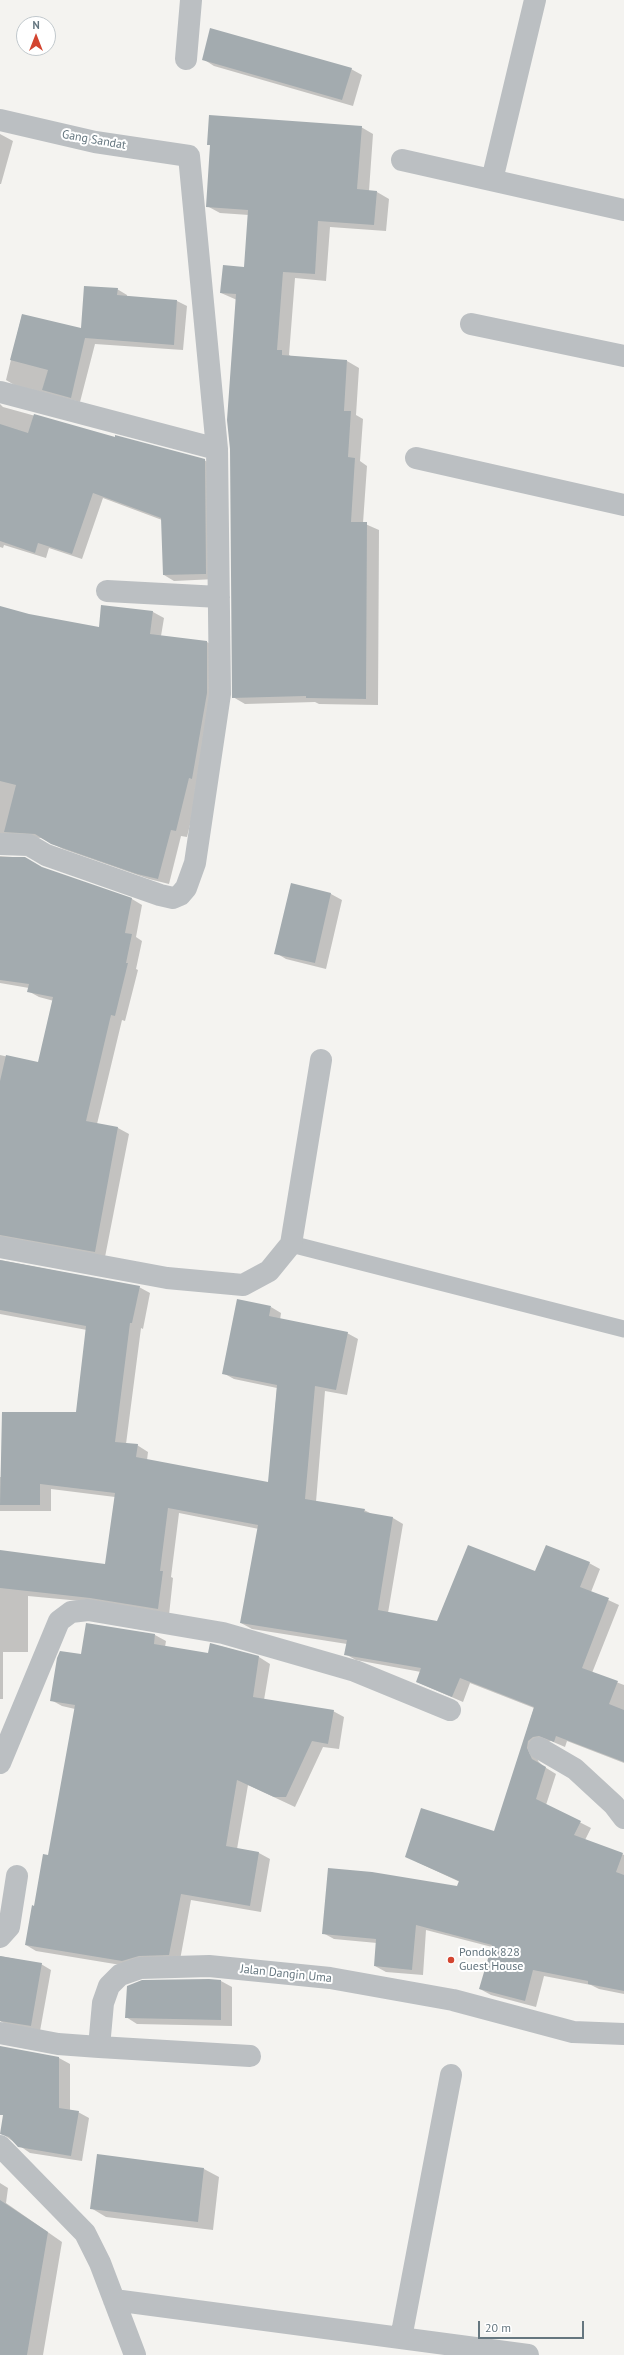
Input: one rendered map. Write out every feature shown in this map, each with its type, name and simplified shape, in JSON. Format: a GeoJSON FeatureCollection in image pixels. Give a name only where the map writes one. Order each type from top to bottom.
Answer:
{"type":"FeatureCollection","features":[{"type":"Feature","properties":{"kind":"street"},"geometry":{"type":"LineString","coordinates":[[186,59],[191,0]]}},
{"type":"Feature","properties":{"kind":"street"},"geometry":{"type":"LineString","coordinates":[[492,180],[535,0]]}},
{"type":"Feature","properties":{"kind":"street","name":"Gang Sandat"},"geometry":{"type":"LineString","coordinates":[[0,120],[95,142],[189,156],[217,449]]}},
{"type":"Feature","properties":{"kind":"street"},"geometry":{"type":"LineString","coordinates":[[402,160],[492,180],[623,206]]}},
{"type":"Feature","properties":{"kind":"street"},"geometry":{"type":"LineString","coordinates":[[471,324],[624,356]]}},
{"type":"Feature","properties":{"kind":"street"},"geometry":{"type":"LineString","coordinates":[[0,392],[217,449],[220,694],[195,863],[186,888],[173,898],[46,855],[29,845],[0,844]]}},
{"type":"Feature","properties":{"kind":"street"},"geometry":{"type":"LineString","coordinates":[[416,458],[624,505]]}},
{"type":"Feature","properties":{"kind":"street"},"geometry":{"type":"LineString","coordinates":[[107,591],[219,597]]}},
{"type":"Feature","properties":{"kind":"street"},"geometry":{"type":"LineString","coordinates":[[0,1247],[167,1278],[243,1285],[269,1271],[291,1244],[321,1060]]}},
{"type":"Feature","properties":{"kind":"street"},"geometry":{"type":"LineString","coordinates":[[0,1762],[59,1621],[71,1612],[88,1610],[223,1633],[355,1672],[450,1710]]}},
{"type":"Feature","properties":{"kind":"street"},"geometry":{"type":"LineString","coordinates":[[539,1748],[575,1769],[614,1805],[624,1818]]}},
{"type":"Feature","properties":{"kind":"street"},"geometry":{"type":"LineString","coordinates":[[0,1937],[9,1926],[17,1876]]}},
{"type":"Feature","properties":{"kind":"street","name":"Jalan Dangin Uma"},"geometry":{"type":"LineString","coordinates":[[99,2047],[103,2003],[109,1986],[120,1974],[140,1968],[209,1966],[330,1978],[452,2000],[573,2032],[624,2034]]}},
{"type":"Feature","properties":{"kind":"street"},"geometry":{"type":"LineString","coordinates":[[0,2033],[58,2044],[250,2056]]}},
{"type":"Feature","properties":{"kind":"street"},"geometry":{"type":"LineString","coordinates":[[401,2338],[451,2075]]}},
{"type":"Feature","properties":{"kind":"street"},"geometry":{"type":"LineString","coordinates":[[0,2146],[85,2232],[100,2263],[135,2355]]}},
{"type":"Feature","properties":{"kind":"street"},"geometry":{"type":"LineString","coordinates":[[114,2300],[528,2355]]}},
{"type":"Feature","properties":{"kind":"lane"},"geometry":{"type":"LineString","coordinates":[[291,1244],[624,1329]]}},
{"type":"Feature","properties":{"kind":"building"},"geometry":{"type":"Polygon","coordinates":[[[210,28],[352,68],[342,100],[202,60],[210,28]]]}},
{"type":"Feature","properties":{"kind":"building"},"geometry":{"type":"Polygon","coordinates":[[[209,115],[362,126],[357,189],[377,191],[374,225],[318,221],[315,274],[283,272],[277,350],[282,350],[282,355],[347,360],[344,411],[351,411],[348,457],[355,458],[351,522],[367,522],[366,699],[306,698],[306,696],[232,698],[230,449],[227,420],[236,294],[220,293],[223,265],[244,267],[248,210],[206,207],[210,145],[207,145],[209,115]]]}},
{"type":"Feature","properties":{"kind":"building"},"geometry":{"type":"Polygon","coordinates":[[[84,286],[118,288],[117,295],[177,300],[174,345],[85,338],[71,398],[42,390],[48,370],[10,360],[22,314],[81,328],[84,286]]]}},
{"type":"Feature","properties":{"kind":"building"},"geometry":{"type":"Polygon","coordinates":[[[34,414],[115,437],[115,435],[205,459],[206,574],[163,575],[161,518],[93,493],[72,554],[38,543],[35,553],[0,541],[0,424],[28,433],[34,414]]]}},
{"type":"Feature","properties":{"kind":"building"},"geometry":{"type":"Polygon","coordinates":[[[101,605],[153,611],[150,634],[207,641],[207,693],[192,779],[189,778],[176,831],[171,830],[158,879],[137,874],[51,844],[35,834],[4,832],[16,785],[0,781],[0,606],[29,614],[99,627],[101,605]]]}},
{"type":"Feature","properties":{"kind":"building"},"geometry":{"type":"Polygon","coordinates":[[[0,857],[25,857],[42,867],[132,898],[125,933],[132,934],[126,963],[128,963],[115,1016],[111,1015],[86,1121],[118,1127],[95,1252],[0,1235],[0,1081],[6,1055],[38,1062],[53,997],[27,992],[29,984],[0,980],[0,857]]]}},
{"type":"Feature","properties":{"kind":"building"},"geometry":{"type":"Polygon","coordinates":[[[291,883],[331,893],[315,963],[274,954],[291,883]]]}},
{"type":"Feature","properties":{"kind":"building"},"geometry":{"type":"Polygon","coordinates":[[[0,1260],[140,1286],[132,1323],[130,1323],[115,1442],[138,1444],[136,1457],[268,1482],[277,1385],[222,1374],[237,1299],[271,1306],[269,1316],[348,1332],[336,1390],[315,1386],[305,1499],[365,1509],[364,1512],[393,1517],[378,1610],[437,1621],[468,1545],[535,1571],[546,1545],[590,1562],[580,1587],[609,1598],[582,1668],[618,1681],[609,1704],[624,1710],[624,1762],[556,1736],[554,1742],[539,1736],[533,1737],[528,1741],[527,1748],[532,1759],[546,1767],[536,1799],[581,1821],[574,1835],[623,1853],[616,1872],[624,1875],[624,1991],[588,1984],[588,1981],[533,1970],[525,2001],[479,1989],[492,1945],[416,1925],[412,1970],[374,1966],[376,1939],[322,1934],[328,1868],[372,1872],[457,1886],[459,1881],[405,1857],[421,1808],[494,1831],[534,1707],[460,1678],[452,1697],[416,1682],[421,1668],[344,1655],[347,1640],[240,1623],[258,1525],[168,1508],[160,1571],[163,1571],[158,1609],[90,1598],[0,1588],[0,1550],[105,1564],[115,1493],[40,1484],[40,1505],[0,1505],[2,1412],[76,1412],[86,1326],[0,1310],[0,1260]]]}},
{"type":"Feature","properties":{"kind":"building"},"geometry":{"type":"Polygon","coordinates":[[[86,1623],[155,1634],[154,1644],[208,1653],[210,1643],[259,1656],[253,1697],[334,1710],[328,1744],[312,1741],[286,1797],[274,1797],[237,1780],[226,1846],[259,1852],[250,1906],[181,1894],[169,1955],[139,1956],[122,1961],[25,1945],[32,1905],[34,1906],[43,1854],[48,1855],[75,1705],[50,1701],[57,1658],[60,1651],[81,1654],[86,1623]]]}},
{"type":"Feature","properties":{"kind":"building"},"geometry":{"type":"Polygon","coordinates":[[[0,1956],[42,1963],[31,2026],[0,2021],[0,1956]]]}},
{"type":"Feature","properties":{"kind":"building"},"geometry":{"type":"Polygon","coordinates":[[[142,1980],[221,1980],[221,2020],[125,2018],[127,1986],[142,1980]]]}},
{"type":"Feature","properties":{"kind":"building"},"geometry":{"type":"Polygon","coordinates":[[[0,2046],[59,2057],[59,2108],[79,2111],[71,2156],[18,2147],[9,2137],[0,2134],[3,2115],[0,2115],[0,2046]]]}},
{"type":"Feature","properties":{"kind":"building"},"geometry":{"type":"Polygon","coordinates":[[[97,2154],[204,2168],[198,2222],[90,2209],[97,2154]]]}},
{"type":"Feature","properties":{"kind":"building"},"geometry":{"type":"Polygon","coordinates":[[[0,2200],[48,2232],[27,2355],[0,2355],[0,2200]]]}},
{"type":"Feature","properties":{"kind":"place","name":"Pondok 828 Guest House"},"geometry":{"type":"Point","coordinates":[451,1960]}}]}
